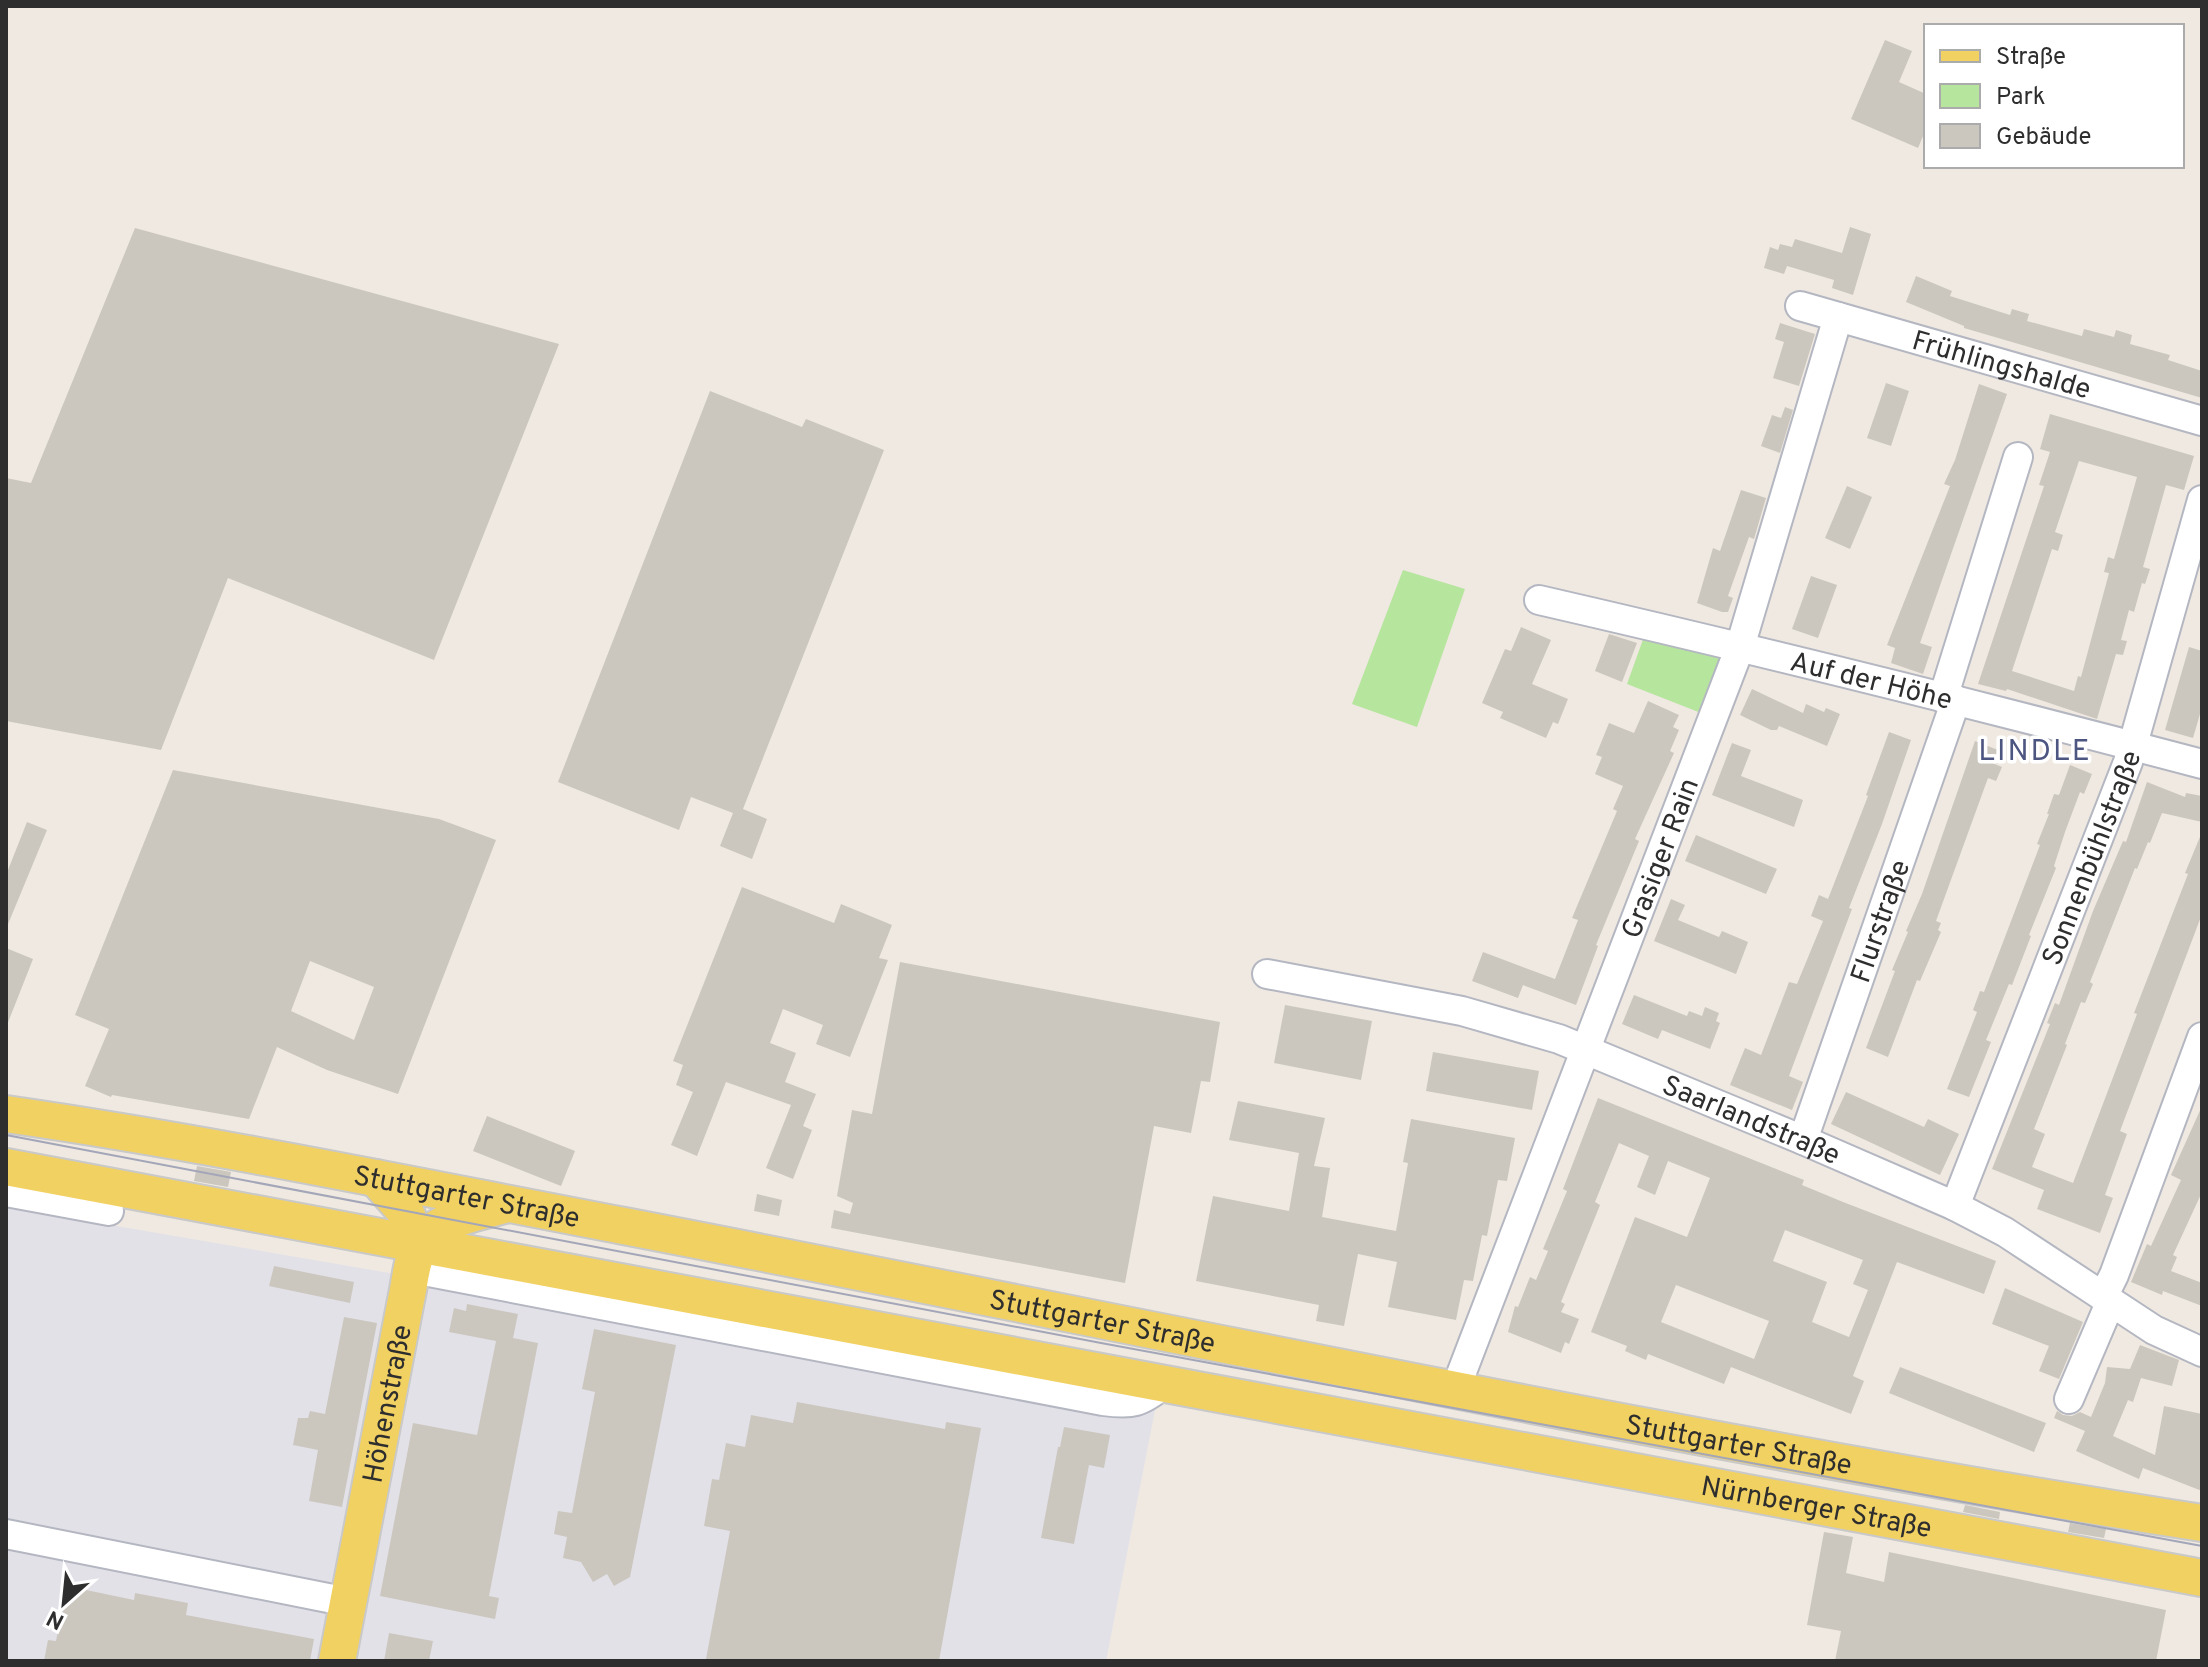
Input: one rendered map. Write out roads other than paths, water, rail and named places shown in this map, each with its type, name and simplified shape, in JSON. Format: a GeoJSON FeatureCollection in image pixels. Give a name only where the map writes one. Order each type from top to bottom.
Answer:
{"type":"FeatureCollection","features":[{"type":"Feature","properties":{"kind":"main road","name":"Stuttgarter Straße"},"geometry":{"type":"LineString","coordinates":[[6,1114],[319,1165],[1724,1443],[2202,1523]]}},
{"type":"Feature","properties":{"kind":"main road","name":"Stuttgarter Straße"},"geometry":{"type":"LineString","coordinates":[[6,1167],[416,1257],[1164,1384],[1431,1433]]}},
{"type":"Feature","properties":{"kind":"main road"},"geometry":{"type":"LineString","coordinates":[[6,1175],[109,1211],[339,1253],[416,1257]]}},
{"type":"Feature","properties":{"kind":"main road"},"geometry":{"type":"LineString","coordinates":[[376,1178],[405,1211],[416,1257]]}},
{"type":"Feature","properties":{"kind":"main road"},"geometry":{"type":"LineString","coordinates":[[416,1257],[438,1229],[452,1221],[508,1204]]}},
{"type":"Feature","properties":{"kind":"main road","name":"Höhenstraße"},"geometry":{"type":"LineString","coordinates":[[337,1661],[416,1257]]}},
{"type":"Feature","properties":{"kind":"main road","name":"Nürnberger Straße"},"geometry":{"type":"LineString","coordinates":[[1431,1433],[2202,1578]]}},
{"type":"Feature","properties":{"kind":"street","name":"Frühlingshalde"},"geometry":{"type":"LineString","coordinates":[[1800,306],[2202,421]]}},
{"type":"Feature","properties":{"kind":"street","name":"Grasiger Rain"},"geometry":{"type":"LineString","coordinates":[[1455,1390],[1740,647],[1838,317]]}},
{"type":"Feature","properties":{"kind":"street","name":"Flurstraße"},"geometry":{"type":"LineString","coordinates":[[1803,1140],[1949,699],[2018,457]]}},
{"type":"Feature","properties":{"kind":"street","name":"Sonnenbühlstraße"},"geometry":{"type":"LineString","coordinates":[[1955,1206],[2133,746],[2202,500]]}},
{"type":"Feature","properties":{"kind":"street","name":"Auf der Höhe"},"geometry":{"type":"LineString","coordinates":[[1539,600],[1740,647],[2202,764]]}},
{"type":"Feature","properties":{"kind":"street","name":"Saarlandstraße"},"geometry":{"type":"LineString","coordinates":[[1267,974],[1462,1011],[1559,1039],[1955,1206],[2005,1232],[2154,1330],[2202,1352]]}},
{"type":"Feature","properties":{"kind":"street"},"geometry":{"type":"LineString","coordinates":[[2069,1399],[2202,1037]]}},
{"type":"Feature","properties":{"kind":"street"},"geometry":{"type":"LineString","coordinates":[[6,1192],[109,1211]]}},
{"type":"Feature","properties":{"kind":"street"},"geometry":{"type":"LineString","coordinates":[[6,1534],[348,1602]]}},
{"type":"Feature","properties":{"kind":"tram line"},"geometry":{"type":"LineString","coordinates":[[6,1135],[1101,1343],[2202,1546]]}},
{"type":"Feature","properties":{"kind":"district","name":"LINDLE"},"geometry":{"type":"Point","coordinates":[2035,750]}}]}
